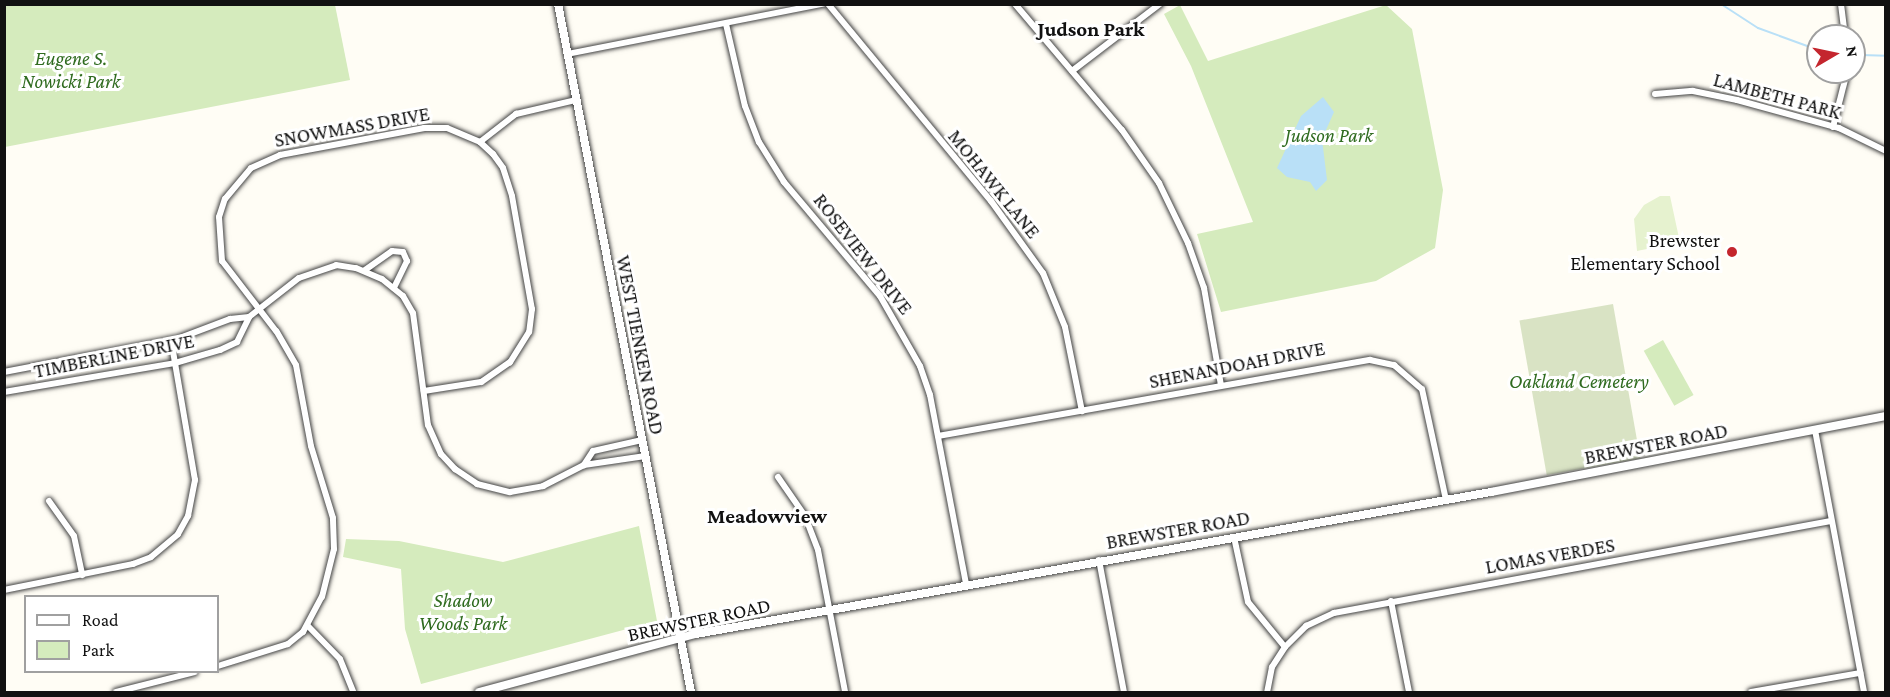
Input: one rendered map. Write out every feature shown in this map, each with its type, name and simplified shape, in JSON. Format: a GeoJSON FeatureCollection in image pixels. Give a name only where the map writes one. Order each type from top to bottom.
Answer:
{"type":"FeatureCollection","features":[{"type":"Feature","properties":{"kind":"street","name":"WEST TIENKEN ROAD"},"geometry":{"type":"LineString","coordinates":[[558,4],[691,693]]}},
{"type":"Feature","properties":{"kind":"street"},"geometry":{"type":"LineString","coordinates":[[567,54],[825,4]]}},
{"type":"Feature","properties":{"kind":"street","name":"MOHAWK LANE"},"geometry":{"type":"LineString","coordinates":[[825,4],[991,201],[1042,273],[1065,327],[1082,411]]}},
{"type":"Feature","properties":{"kind":"street"},"geometry":{"type":"LineString","coordinates":[[1015,4],[1142,156],[1175,215],[1204,288],[1221,385]]}},
{"type":"Feature","properties":{"kind":"street"},"geometry":{"type":"LineString","coordinates":[[1072,71],[1160,4]]}},
{"type":"Feature","properties":{"kind":"street"},"geometry":{"type":"LineString","coordinates":[[1841,4],[1844,24]]}},
{"type":"Feature","properties":{"kind":"street","name":"ROSEVIEW DRIVE"},"geometry":{"type":"LineString","coordinates":[[726,24],[745,106],[759,142],[784,182],[880,296],[907,338],[930,396],[966,584]]}},
{"type":"Feature","properties":{"kind":"street"},"geometry":{"type":"LineString","coordinates":[[1833,127],[1844,84]]}},
{"type":"Feature","properties":{"kind":"street","name":"LAMBETH PARK"},"geometry":{"type":"LineString","coordinates":[[1655,94],[1693,92],[1833,127],[1886,151]]}},
{"type":"Feature","properties":{"kind":"street"},"geometry":{"type":"LineString","coordinates":[[480,142],[516,114],[576,100]]}},
{"type":"Feature","properties":{"kind":"street","name":"SNOWMASS DRIVE"},"geometry":{"type":"LineString","coordinates":[[219,666],[288,644],[308,626],[329,573],[333,518],[311,446],[296,365],[259,309],[222,261],[218,232],[225,199],[251,168],[280,155],[424,128],[447,128],[480,142],[503,168],[509,183],[532,309],[529,332],[510,362],[481,382],[424,391]]}},
{"type":"Feature","properties":{"kind":"street"},"geometry":{"type":"LineString","coordinates":[[365,270],[392,251],[403,252],[407,261],[394,288]]}},
{"type":"Feature","properties":{"kind":"street","name":"TIMBERLINE DRIVE"},"geometry":{"type":"LineString","coordinates":[[4,392],[175,363],[237,342],[249,317],[259,309],[315,269],[336,265],[365,270],[394,288],[413,313],[428,424],[441,454],[477,484],[526,491],[584,465],[645,456]]}},
{"type":"Feature","properties":{"kind":"street","name":"TIMBERLINE DRIVE"},"geometry":{"type":"LineString","coordinates":[[4,372],[171,340],[230,319],[249,317]]}},
{"type":"Feature","properties":{"kind":"street"},"geometry":{"type":"LineString","coordinates":[[4,590],[82,575],[151,557],[178,534],[188,516],[195,480],[171,340]]}},
{"type":"Feature","properties":{"kind":"street","name":"SHENANDOAH DRIVE"},"geometry":{"type":"LineString","coordinates":[[938,436],[1360,359],[1394,365],[1422,389],[1446,500]]}},
{"type":"Feature","properties":{"kind":"street","name":"BREWSTER ROAD"},"geometry":{"type":"LineString","coordinates":[[479,693],[680,638],[1099,560],[1446,500],[1886,416]]}},
{"type":"Feature","properties":{"kind":"street"},"geometry":{"type":"LineString","coordinates":[[1815,430],[1864,693]]}},
{"type":"Feature","properties":{"kind":"street","name":"TIMBERLINE DRIVE"},"geometry":{"type":"LineString","coordinates":[[584,465],[593,452],[642,440]]}},
{"type":"Feature","properties":{"kind":"street"},"geometry":{"type":"LineString","coordinates":[[778,477],[813,533],[831,609],[845,693]]}},
{"type":"Feature","properties":{"kind":"street"},"geometry":{"type":"LineString","coordinates":[[49,501],[74,536],[82,575]]}},
{"type":"Feature","properties":{"kind":"street","name":"LOMAS VERDES"},"geometry":{"type":"LineString","coordinates":[[1285,647],[1318,619],[1391,601],[1831,521]]}},
{"type":"Feature","properties":{"kind":"street"},"geometry":{"type":"LineString","coordinates":[[1234,537],[1248,602],[1285,647],[1272,667],[1267,693]]}},
{"type":"Feature","properties":{"kind":"street"},"geometry":{"type":"LineString","coordinates":[[1099,560],[1124,693]]}},
{"type":"Feature","properties":{"kind":"street"},"geometry":{"type":"LineString","coordinates":[[1391,601],[1409,693]]}},
{"type":"Feature","properties":{"kind":"street"},"geometry":{"type":"LineString","coordinates":[[308,626],[340,659],[353,693]]}},
{"type":"Feature","properties":{"kind":"street"},"geometry":{"type":"LineString","coordinates":[[116,693],[191,673]]}},
{"type":"Feature","properties":{"kind":"street"},"geometry":{"type":"LineString","coordinates":[[1751,693],[1860,673]]}},
{"type":"Feature","properties":{"kind":"green space","name":"Eugene S. Nowicki Park"},"geometry":{"type":"Polygon","coordinates":[[[5,4],[335,5],[350,80],[5,147],[5,4]]]}},
{"type":"Feature","properties":{"kind":"green space","name":"Judson Park"},"geometry":{"type":"Polygon","coordinates":[[[1180,5],[1208,61],[1386,5],[1412,29],[1443,190],[1435,248],[1376,281],[1221,312],[1197,234],[1253,222],[1191,66],[1164,14],[1180,5]]]}},
{"type":"Feature","properties":{"kind":"green space"},"geometry":{"type":"Polygon","coordinates":[[[1660,196],[1670,196],[1679,238],[1676,243],[1637,251],[1634,219],[1644,205],[1660,196]]]}},
{"type":"Feature","properties":{"kind":"green space","name":"Oakland Cemetery"},"geometry":{"type":"Polygon","coordinates":[[[1613,304],[1640,459],[1547,475],[1519,320],[1613,304]]]}},
{"type":"Feature","properties":{"kind":"green space"},"geometry":{"type":"Polygon","coordinates":[[[1663,340],[1694,395],[1674,406],[1644,351],[1663,340]]]}},
{"type":"Feature","properties":{"kind":"green space","name":"Shadow Woods Park"},"geometry":{"type":"Polygon","coordinates":[[[639,526],[657,621],[421,684],[405,629],[401,569],[343,557],[346,539],[399,541],[503,562],[639,526]]]}},
{"type":"Feature","properties":{"kind":"water"},"geometry":{"type":"Polygon","coordinates":[[[1323,97],[1334,112],[1322,139],[1327,180],[1316,191],[1310,182],[1287,177],[1277,168],[1301,116],[1323,97]]]}},
{"type":"Feature","properties":{"kind":"waterway"},"geometry":{"type":"LineString","coordinates":[[1721,4],[1758,28],[1806,46]]}},
{"type":"Feature","properties":{"kind":"waterway"},"geometry":{"type":"LineString","coordinates":[[1866,55],[1886,56]]}},
{"type":"Feature","properties":{"kind":"place","name":"Brewster Elementary School"},"geometry":{"type":"Point","coordinates":[1732,252]}},
{"type":"Feature","properties":{"kind":"district","name":"Judson Park"},"geometry":{"type":"Point","coordinates":[1091,29]}},
{"type":"Feature","properties":{"kind":"district","name":"Meadowview"},"geometry":{"type":"Point","coordinates":[767,516]}}]}
